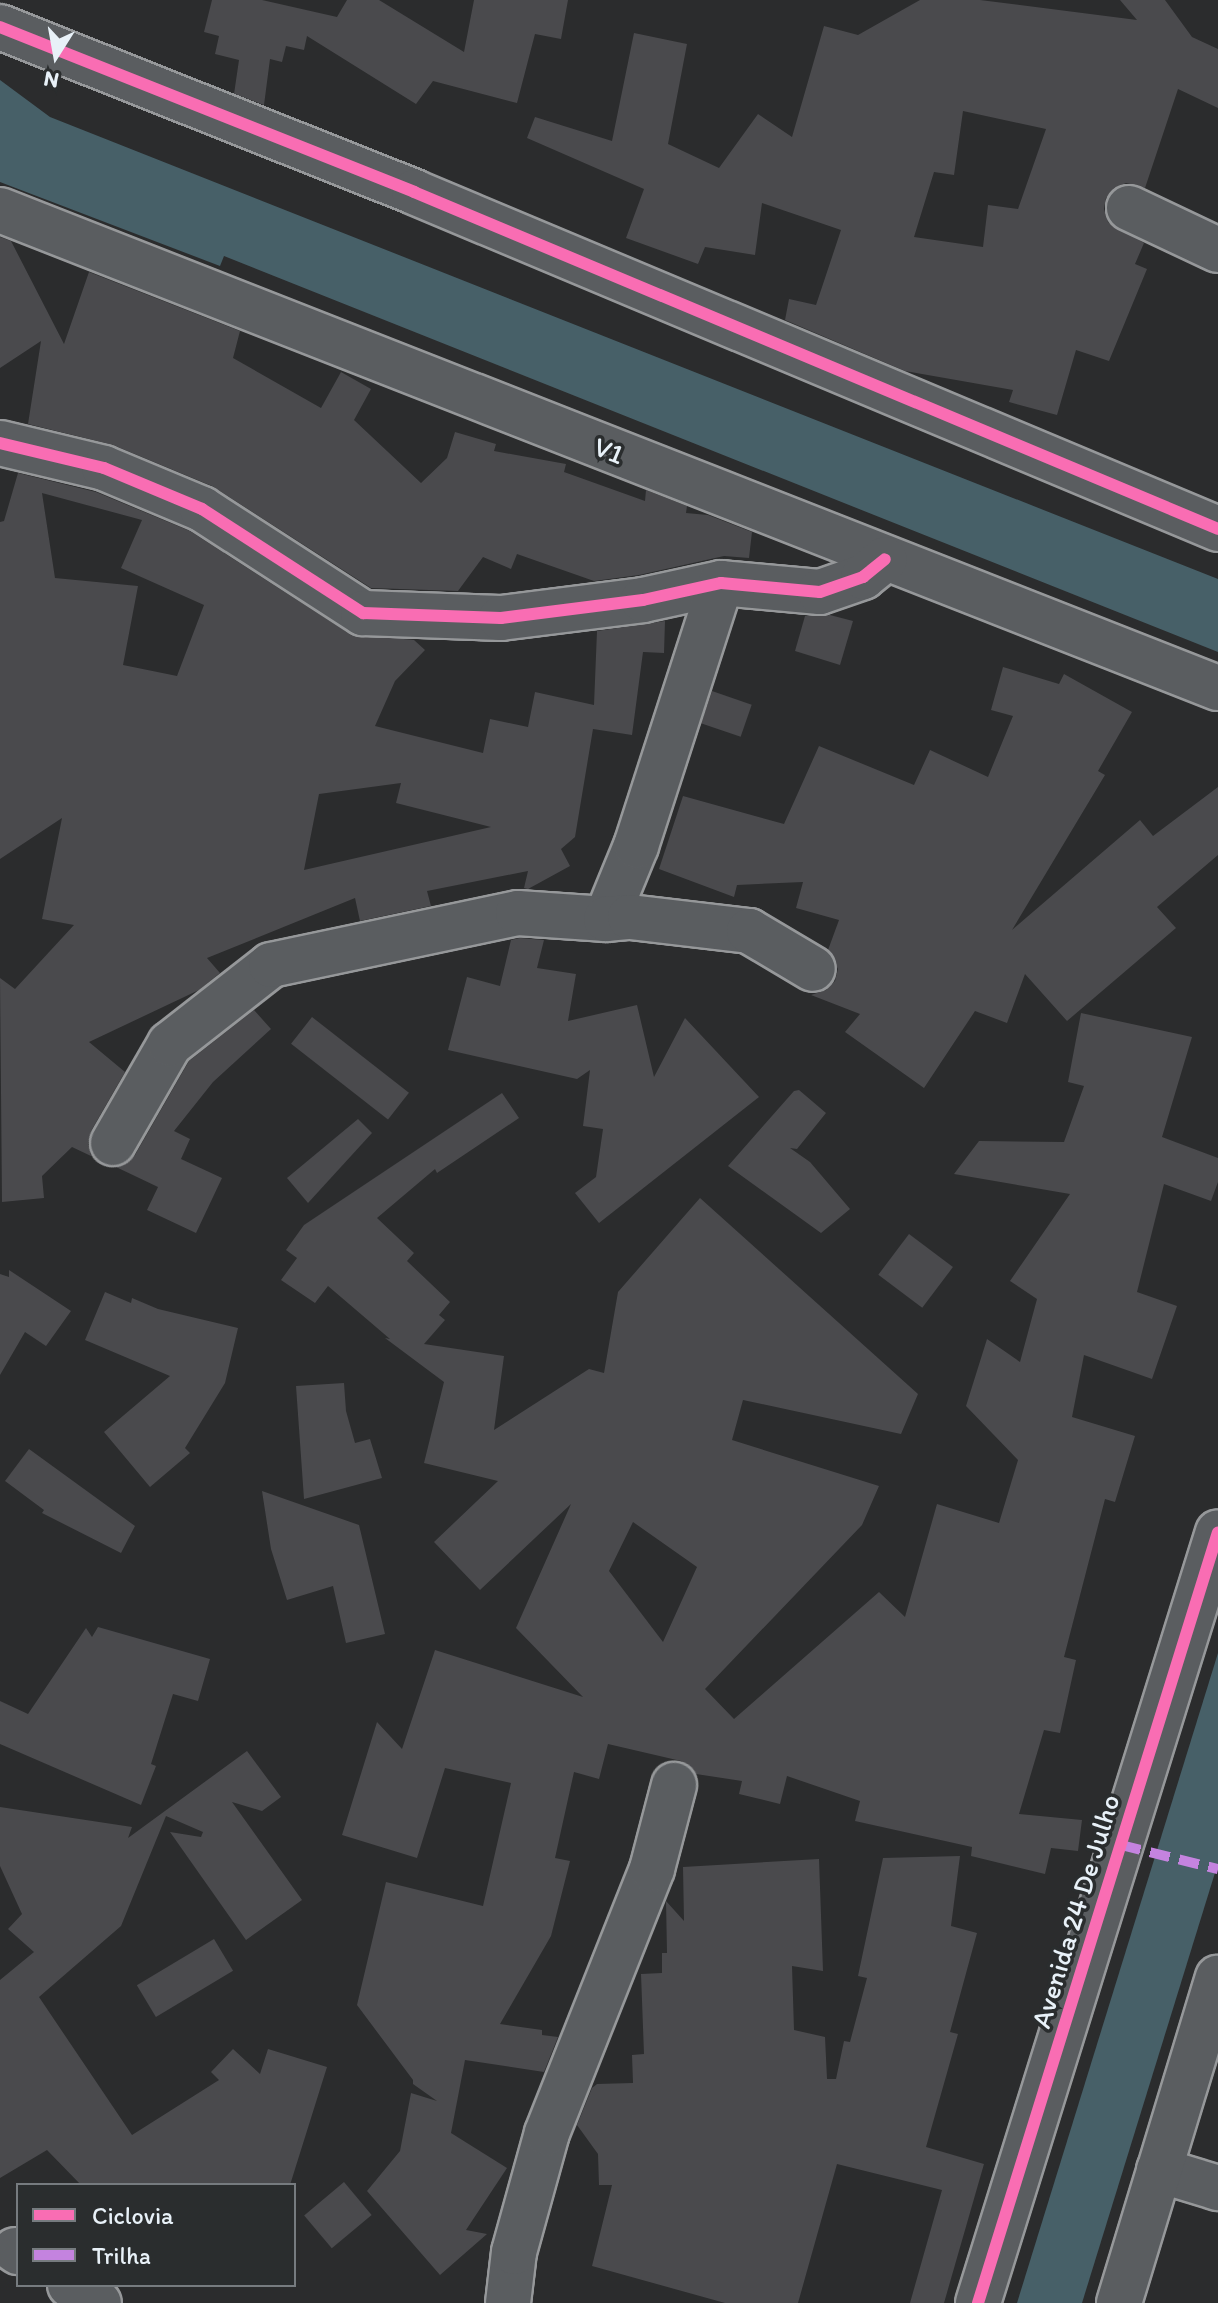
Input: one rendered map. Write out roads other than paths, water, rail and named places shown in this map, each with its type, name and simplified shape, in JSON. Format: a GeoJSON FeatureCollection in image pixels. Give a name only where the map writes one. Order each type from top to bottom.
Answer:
{"type":"FeatureCollection","features":[{"type":"Feature","properties":{"kind":"street"},"geometry":{"type":"LineString","coordinates":[[0,27],[428,198],[1218,529]]}},
{"type":"Feature","properties":{"kind":"street"},"geometry":{"type":"LineString","coordinates":[[1129,208],[1218,250]]}},
{"type":"Feature","properties":{"kind":"street","name":"V1"},"geometry":{"type":"LineString","coordinates":[[0,210],[1218,688]]}},
{"type":"Feature","properties":{"kind":"street"},"geometry":{"type":"LineString","coordinates":[[0,443],[104,468],[202,509],[363,613],[501,618],[643,600],[721,583],[820,592],[863,577],[885,559]]}},
{"type":"Feature","properties":{"kind":"street"},"geometry":{"type":"LineString","coordinates":[[606,919],[636,846],[721,583]]}},
{"type":"Feature","properties":{"kind":"street"},"geometry":{"type":"LineString","coordinates":[[113,1143],[170,1044],[271,965],[518,913],[606,919],[630,917],[749,931],[813,969]]}},
{"type":"Feature","properties":{"kind":"street","name":"Avenida 24 De Julho"},"geometry":{"type":"LineString","coordinates":[[978,2303],[1218,1532]]}},
{"type":"Feature","properties":{"kind":"street"},"geometry":{"type":"LineString","coordinates":[[508,2303],[514,2252],[547,2133],[652,1869],[674,1785]]}},
{"type":"Feature","properties":{"kind":"street"},"geometry":{"type":"LineString","coordinates":[[1119,2303],[1218,1978]]}},
{"type":"Feature","properties":{"kind":"street"},"geometry":{"type":"LineString","coordinates":[[1159,2170],[1218,2188]]}},
{"type":"Feature","properties":{"kind":"street"},"geometry":{"type":"LineString","coordinates":[[73,2287],[99,2303]]}},
{"type":"Feature","properties":{"kind":"water"},"geometry":{"type":"Polygon","coordinates":[[[0,80],[50,117],[1218,579],[1218,652],[224,256],[220,266],[0,182],[0,80]]]}},
{"type":"Feature","properties":{"kind":"water"},"geometry":{"type":"Polygon","coordinates":[[[1218,1653],[1218,1863],[1082,2303],[1017,2303],[1218,1653]]]}}]}
